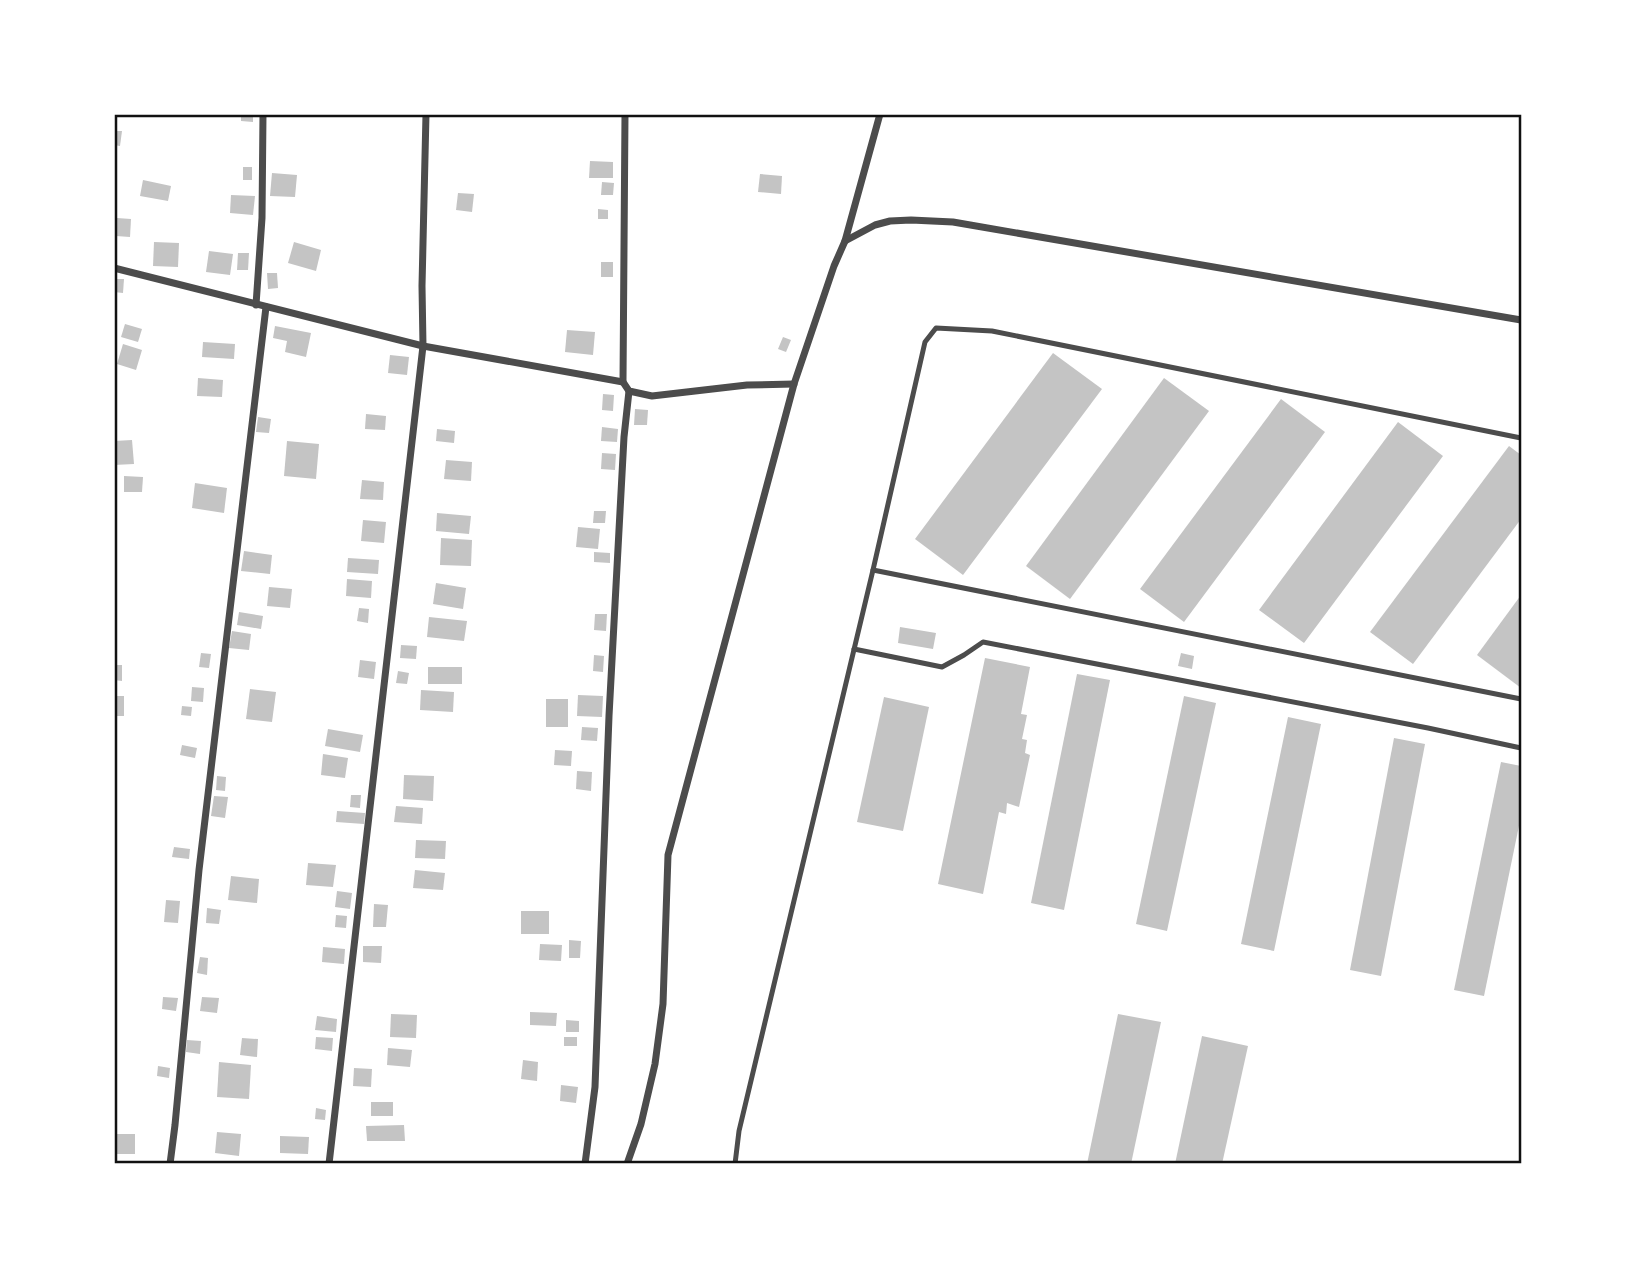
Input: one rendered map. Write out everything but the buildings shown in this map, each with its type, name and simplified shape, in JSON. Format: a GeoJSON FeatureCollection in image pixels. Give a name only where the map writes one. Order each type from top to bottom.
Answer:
{"type":"FeatureCollection","features":[{"type":"Feature","properties":{"kind":"street"},"geometry":{"type":"LineString","coordinates":[[256,305],[262,218],[263,114]]}},
{"type":"Feature","properties":{"kind":"street"},"geometry":{"type":"LineString","coordinates":[[329,1164],[423,346],[426,114]]}},
{"type":"Feature","properties":{"kind":"street"},"geometry":{"type":"LineString","coordinates":[[585,1164],[595,1087],[609,716],[624,437],[629,391],[623,382],[625,114]]}},
{"type":"Feature","properties":{"kind":"street"},"geometry":{"type":"LineString","coordinates":[[627,1164],[641,1124],[655,1064],[663,1004],[668,855],[794,384],[845,241],[880,114]]}},
{"type":"Feature","properties":{"kind":"street"},"geometry":{"type":"LineString","coordinates":[[845,241],[890,221],[953,222],[1521,320]]}},
{"type":"Feature","properties":{"kind":"street"},"geometry":{"type":"LineString","coordinates":[[114,268],[423,346],[623,382]]}},
{"type":"Feature","properties":{"kind":"street"},"geometry":{"type":"LineString","coordinates":[[170,1164],[199,870],[266,307]]}},
{"type":"Feature","properties":{"kind":"street"},"geometry":{"type":"LineString","coordinates":[[629,391],[652,396],[747,385],[794,384]]}},
{"type":"Feature","properties":{"kind":"lane"},"geometry":{"type":"LineString","coordinates":[[735,1164],[739,1131],[925,342],[936,328],[992,331],[1521,438]]}},
{"type":"Feature","properties":{"kind":"lane"},"geometry":{"type":"LineString","coordinates":[[873,570],[1521,699]]}},
{"type":"Feature","properties":{"kind":"lane"},"geometry":{"type":"LineString","coordinates":[[854,649],[942,667],[983,642],[1521,748]]}}]}
